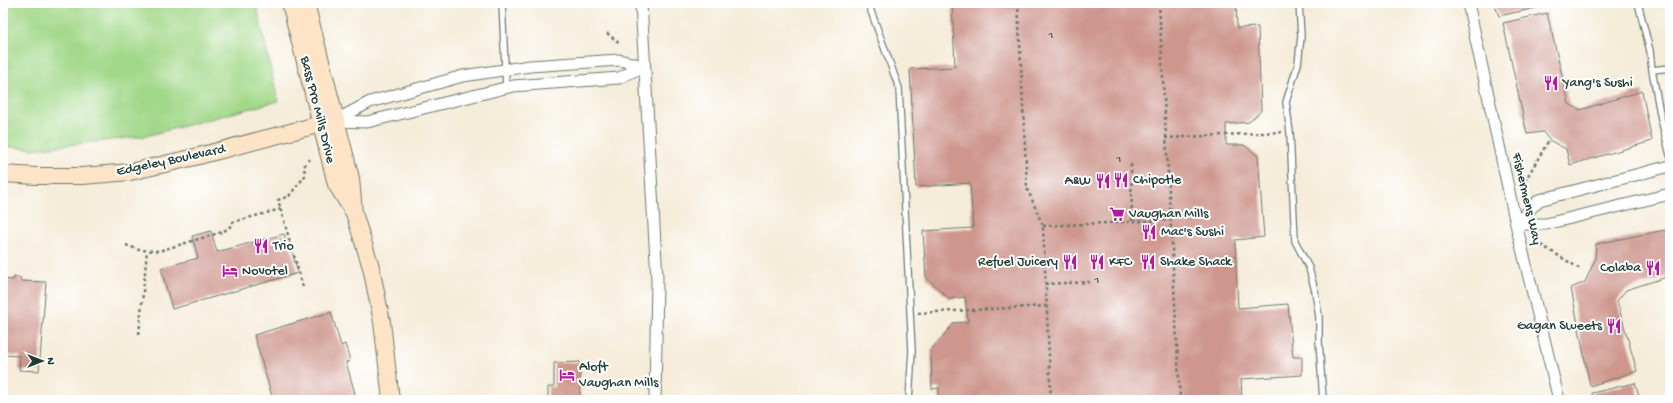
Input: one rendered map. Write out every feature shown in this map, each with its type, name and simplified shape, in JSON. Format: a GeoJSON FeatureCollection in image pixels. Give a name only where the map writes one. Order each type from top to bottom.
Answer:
{"type":"FeatureCollection","features":[{"type":"Feature","properties":{"kind":"street","name":"Bass Pro Mills Drive"},"geometry":{"type":"LineString","coordinates":[[290,3],[336,184],[354,213]]}},
{"type":"Feature","properties":{"kind":"street","name":"Bass Pro Mills Drive"},"geometry":{"type":"LineString","coordinates":[[306,3],[351,178],[354,213],[371,267],[382,322],[391,400]]}},
{"type":"Feature","properties":{"kind":"street"},"geometry":{"type":"LineString","coordinates":[[641,3],[657,278],[655,400]]}},
{"type":"Feature","properties":{"kind":"street","name":"Fishermens Way"},"geometry":{"type":"LineString","coordinates":[[1468,3],[1516,224],[1559,400]]}},
{"type":"Feature","properties":{"kind":"street"},"geometry":{"type":"LineString","coordinates":[[336,120],[370,102],[463,76],[530,66],[619,60],[644,66]]}},
{"type":"Feature","properties":{"kind":"street"},"geometry":{"type":"LineString","coordinates":[[336,120],[367,122],[506,88],[619,78],[644,66]]}},
{"type":"Feature","properties":{"kind":"street","name":"Edgeley Boulevard"},"geometry":{"type":"LineString","coordinates":[[3,174],[82,176],[130,172],[191,158],[336,120]]}},
{"type":"Feature","properties":{"kind":"street"},"geometry":{"type":"LineString","coordinates":[[1516,224],[1539,200],[1670,166]]}},
{"type":"Feature","properties":{"kind":"street"},"geometry":{"type":"LineString","coordinates":[[1516,224],[1546,224],[1670,194]]}},
{"type":"Feature","properties":{"kind":"lane"},"geometry":{"type":"LineString","coordinates":[[502,3],[506,88]]}},
{"type":"Feature","properties":{"kind":"lane"},"geometry":{"type":"LineString","coordinates":[[868,3],[899,88],[912,351],[909,400]]}},
{"type":"Feature","properties":{"kind":"lane"},"geometry":{"type":"LineString","coordinates":[[1299,3],[1302,36],[1298,64],[1286,102],[1290,132],[1295,241],[1309,268],[1315,291],[1323,400]]}},
{"type":"Feature","properties":{"kind":"lane"},"geometry":{"type":"LineString","coordinates":[[1638,3],[1650,51],[1661,119],[1670,155]]}},
{"type":"Feature","properties":{"kind":"lane"},"geometry":{"type":"LineString","coordinates":[[1652,70],[1670,68]]}},
{"type":"Feature","properties":{"kind":"path"},"geometry":{"type":"LineString","coordinates":[[1018,3],[1027,188],[1043,226],[1051,400]]}},
{"type":"Feature","properties":{"kind":"path"},"geometry":{"type":"LineString","coordinates":[[1159,3],[1180,400]]}},
{"type":"Feature","properties":{"kind":"path"},"geometry":{"type":"LineString","coordinates":[[607,33],[620,44]]}},
{"type":"Feature","properties":{"kind":"path"},"geometry":{"type":"LineString","coordinates":[[1166,138],[1290,132]]}},
{"type":"Feature","properties":{"kind":"path"},"geometry":{"type":"LineString","coordinates":[[1522,186],[1549,140]]}},
{"type":"Feature","properties":{"kind":"path"},"geometry":{"type":"LineString","coordinates":[[303,287],[278,200],[289,196],[305,176],[304,166],[311,158]]}},
{"type":"Feature","properties":{"kind":"path"},"geometry":{"type":"LineString","coordinates":[[1131,164],[1132,222]]}},
{"type":"Feature","properties":{"kind":"path"},"geometry":{"type":"LineString","coordinates":[[126,245],[146,251],[159,251],[222,232],[233,222],[281,209]]}},
{"type":"Feature","properties":{"kind":"path"},"geometry":{"type":"LineString","coordinates":[[1043,226],[1170,220]]}},
{"type":"Feature","properties":{"kind":"path"},"geometry":{"type":"LineString","coordinates":[[1541,246],[1582,270]]}},
{"type":"Feature","properties":{"kind":"path"},"geometry":{"type":"LineString","coordinates":[[139,334],[146,251]]}},
{"type":"Feature","properties":{"kind":"path"},"geometry":{"type":"LineString","coordinates":[[1045,284],[1090,282]]}},
{"type":"Feature","properties":{"kind":"path"},"geometry":{"type":"LineString","coordinates":[[909,313],[1046,306]]}},
{"type":"Feature","properties":{"kind":"green space"},"geometry":{"type":"Polygon","coordinates":[[[3,3],[256,3],[278,101],[146,136],[33,149],[3,146],[3,3]]]}},
{"type":"Feature","properties":{"kind":"building","name":"Vaughan Mills"},"geometry":{"type":"Polygon","coordinates":[[[952,3],[1236,3],[1237,28],[1258,27],[1261,111],[1249,122],[1226,124],[1226,145],[1244,145],[1258,156],[1264,237],[1235,240],[1238,308],[1288,304],[1293,357],[1302,357],[1302,375],[1241,379],[1242,400],[939,400],[939,388],[932,389],[931,350],[954,323],[968,322],[965,297],[949,299],[926,277],[923,231],[973,228],[970,183],[916,187],[910,69],[955,67],[952,3]]]}},
{"type":"Feature","properties":{"kind":"building"},"geometry":{"type":"Polygon","coordinates":[[[1494,3],[1544,3],[1545,6],[1499,16],[1494,3]]]}},
{"type":"Feature","properties":{"kind":"building"},"geometry":{"type":"Polygon","coordinates":[[[1547,13],[1569,104],[1580,110],[1642,91],[1652,141],[1570,165],[1566,149],[1549,140],[1543,132],[1527,134],[1503,23],[1547,13]]]}},
{"type":"Feature","properties":{"kind":"building"},"geometry":{"type":"Polygon","coordinates":[[[1670,229],[1670,276],[1626,290],[1617,301],[1637,371],[1590,386],[1571,288],[1585,282],[1595,260],[1596,244],[1670,229]]]}},
{"type":"Feature","properties":{"kind":"building","name":"Novotel"},"geometry":{"type":"Polygon","coordinates":[[[211,231],[217,252],[284,234],[286,241],[289,240],[298,273],[172,309],[161,268],[198,258],[192,236],[211,231]]]}},
{"type":"Feature","properties":{"kind":"building"},"geometry":{"type":"Polygon","coordinates":[[[14,277],[21,278],[20,281],[46,282],[39,371],[19,370],[20,356],[3,355],[3,279],[13,280],[14,277]]]}},
{"type":"Feature","properties":{"kind":"building"},"geometry":{"type":"Polygon","coordinates":[[[331,312],[341,346],[345,344],[350,361],[346,362],[356,397],[347,400],[273,400],[254,335],[331,312]]]}},
{"type":"Feature","properties":{"kind":"building","name":"Aloft Vaughan Mills"},"geometry":{"type":"Polygon","coordinates":[[[580,362],[580,400],[548,400],[548,387],[554,387],[554,363],[580,362]]]}},
{"type":"Feature","properties":{"kind":"building"},"geometry":{"type":"Polygon","coordinates":[[[1635,383],[1640,400],[1593,400],[1592,393],[1635,383]]]}},
{"type":"Feature","properties":{"kind":"place","name":"Yang's Sushi"},"geometry":{"type":"Point","coordinates":[1551,83]}},
{"type":"Feature","properties":{"kind":"place","name":"Chipotle"},"geometry":{"type":"Point","coordinates":[1121,180]}},
{"type":"Feature","properties":{"kind":"place","name":"A&W"},"geometry":{"type":"Point","coordinates":[1103,181]}},
{"type":"Feature","properties":{"kind":"place","name":"Vaughan Mills"},"geometry":{"type":"Point","coordinates":[1117,214]}},
{"type":"Feature","properties":{"kind":"place","name":"Mac's Sushi"},"geometry":{"type":"Point","coordinates":[1149,232]}},
{"type":"Feature","properties":{"kind":"place","name":"Trio"},"geometry":{"type":"Point","coordinates":[261,246]}},
{"type":"Feature","properties":{"kind":"place","name":"Refuel Juicery"},"geometry":{"type":"Point","coordinates":[1070,262]}},
{"type":"Feature","properties":{"kind":"place","name":"KFC"},"geometry":{"type":"Point","coordinates":[1097,262]}},
{"type":"Feature","properties":{"kind":"place","name":"Shake Shack"},"geometry":{"type":"Point","coordinates":[1148,262]}},
{"type":"Feature","properties":{"kind":"place","name":"Colaba"},"geometry":{"type":"Point","coordinates":[1653,268]}},
{"type":"Feature","properties":{"kind":"place","name":"Novotel"},"geometry":{"type":"Point","coordinates":[230,271]}},
{"type":"Feature","properties":{"kind":"place","name":"Gagan Sweets"},"geometry":{"type":"Point","coordinates":[1614,326]}},
{"type":"Feature","properties":{"kind":"place","name":"Aloft Vaughan Mills"},"geometry":{"type":"Point","coordinates":[567,375]}}]}
